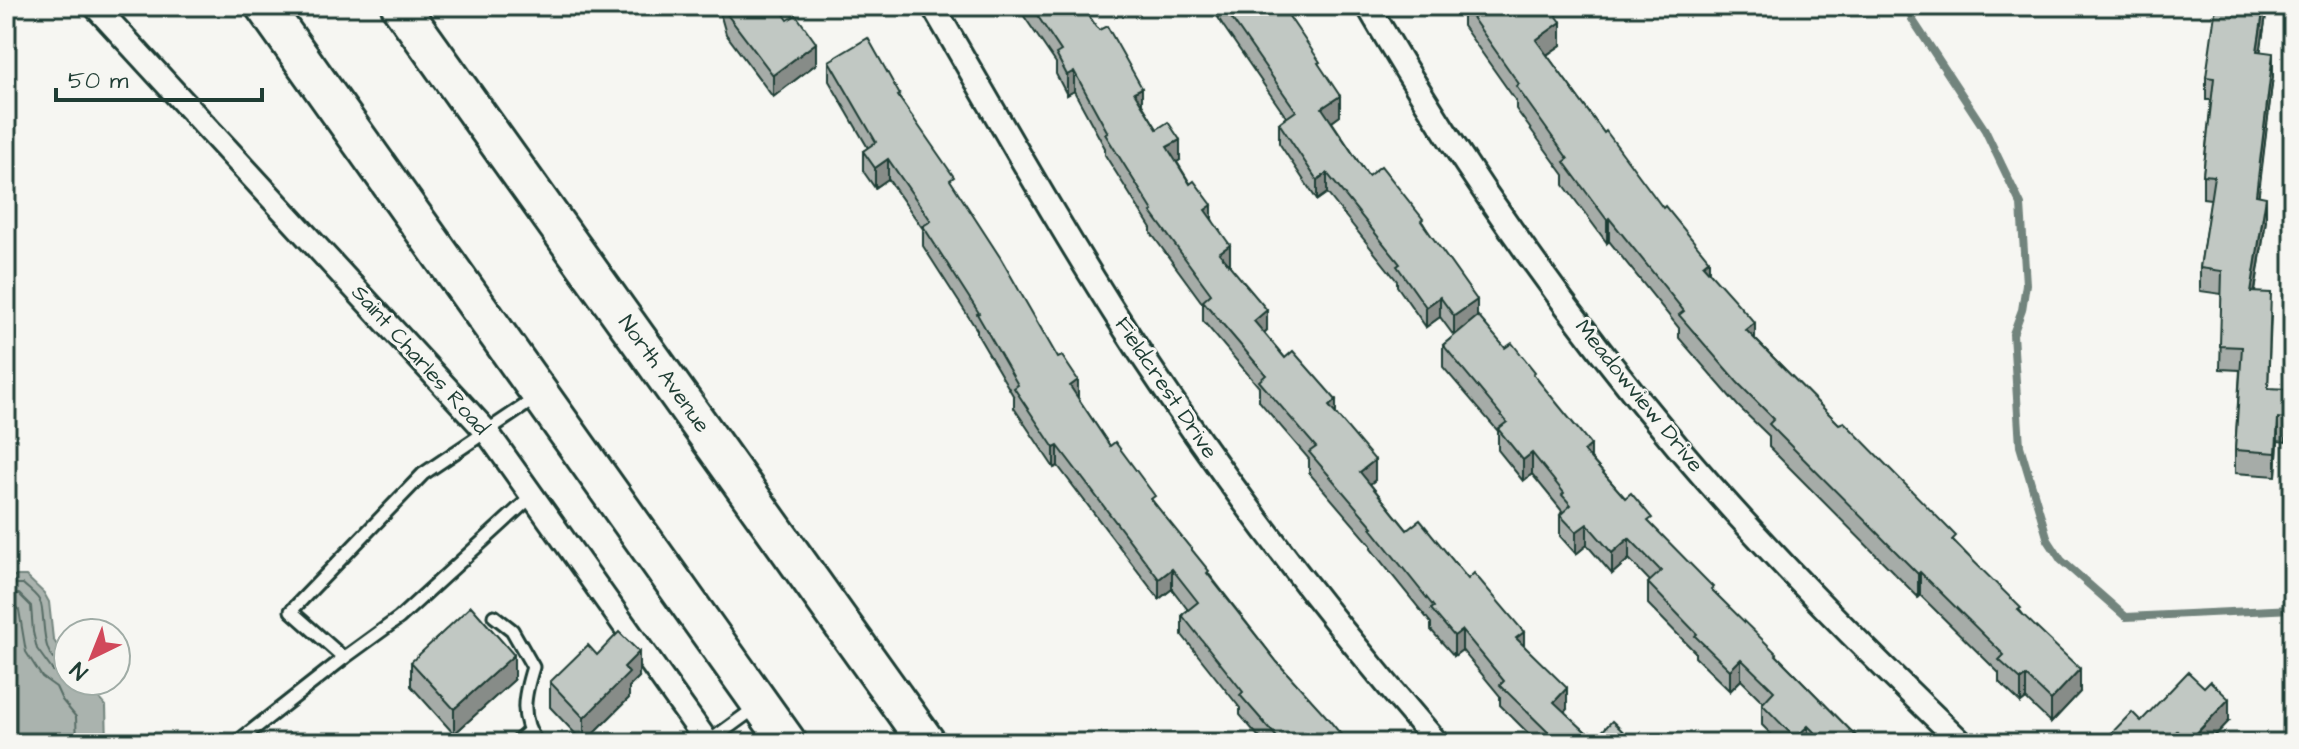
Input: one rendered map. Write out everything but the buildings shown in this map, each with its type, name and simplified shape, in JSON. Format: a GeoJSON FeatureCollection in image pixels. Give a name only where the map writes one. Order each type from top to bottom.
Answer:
{"type":"FeatureCollection","features":[{"type":"Feature","properties":{"kind":"main road"},"geometry":{"type":"LineString","coordinates":[[264,6],[788,743]]}},
{"type":"Feature","properties":{"kind":"main road","name":"North Avenue"},"geometry":{"type":"LineString","coordinates":[[400,6],[927,743]]}},
{"type":"Feature","properties":{"kind":"street","name":"Saint Charles Road"},"geometry":{"type":"LineString","coordinates":[[95,6],[487,432],[708,743]]}},
{"type":"Feature","properties":{"kind":"street","name":"Fieldcrest Drive"},"geometry":{"type":"LineString","coordinates":[[933,6],[1065,232],[1192,429],[1332,618],[1437,743]]}},
{"type":"Feature","properties":{"kind":"street","name":"Meadowview Drive"},"geometry":{"type":"LineString","coordinates":[[1368,6],[1504,220],[1637,396],[1772,553],[1871,656],[1962,743]]}},
{"type":"Feature","properties":{"kind":"lane"},"geometry":{"type":"LineString","coordinates":[[344,658],[291,611],[423,474],[540,395]]}},
{"type":"Feature","properties":{"kind":"lane"},"geometry":{"type":"LineString","coordinates":[[236,743],[399,618],[532,496]]}},
{"type":"Feature","properties":{"kind":"lane"},"geometry":{"type":"LineString","coordinates":[[494,616],[512,630],[533,667],[523,699],[529,731],[537,743]]}},
{"type":"Feature","properties":{"kind":"lane"},"geometry":{"type":"LineString","coordinates":[[708,743],[760,704]]}},
{"type":"Feature","properties":{"kind":"lane"},"geometry":{"type":"LineString","coordinates":[[516,743],[529,731]]}},
{"type":"Feature","properties":{"kind":"water"},"geometry":{"type":"Polygon","coordinates":[[[6,576],[26,576],[49,602],[52,697],[98,697],[106,706],[107,743],[6,743],[6,576]]]}},
{"type":"Feature","properties":{"kind":"waterway"},"geometry":{"type":"LineString","coordinates":[[1909,6],[1912,19],[1985,130],[2021,205],[2026,284],[2022,310],[2013,334],[2020,446],[2048,540],[2061,560],[2126,617],[2293,609]]}}]}
